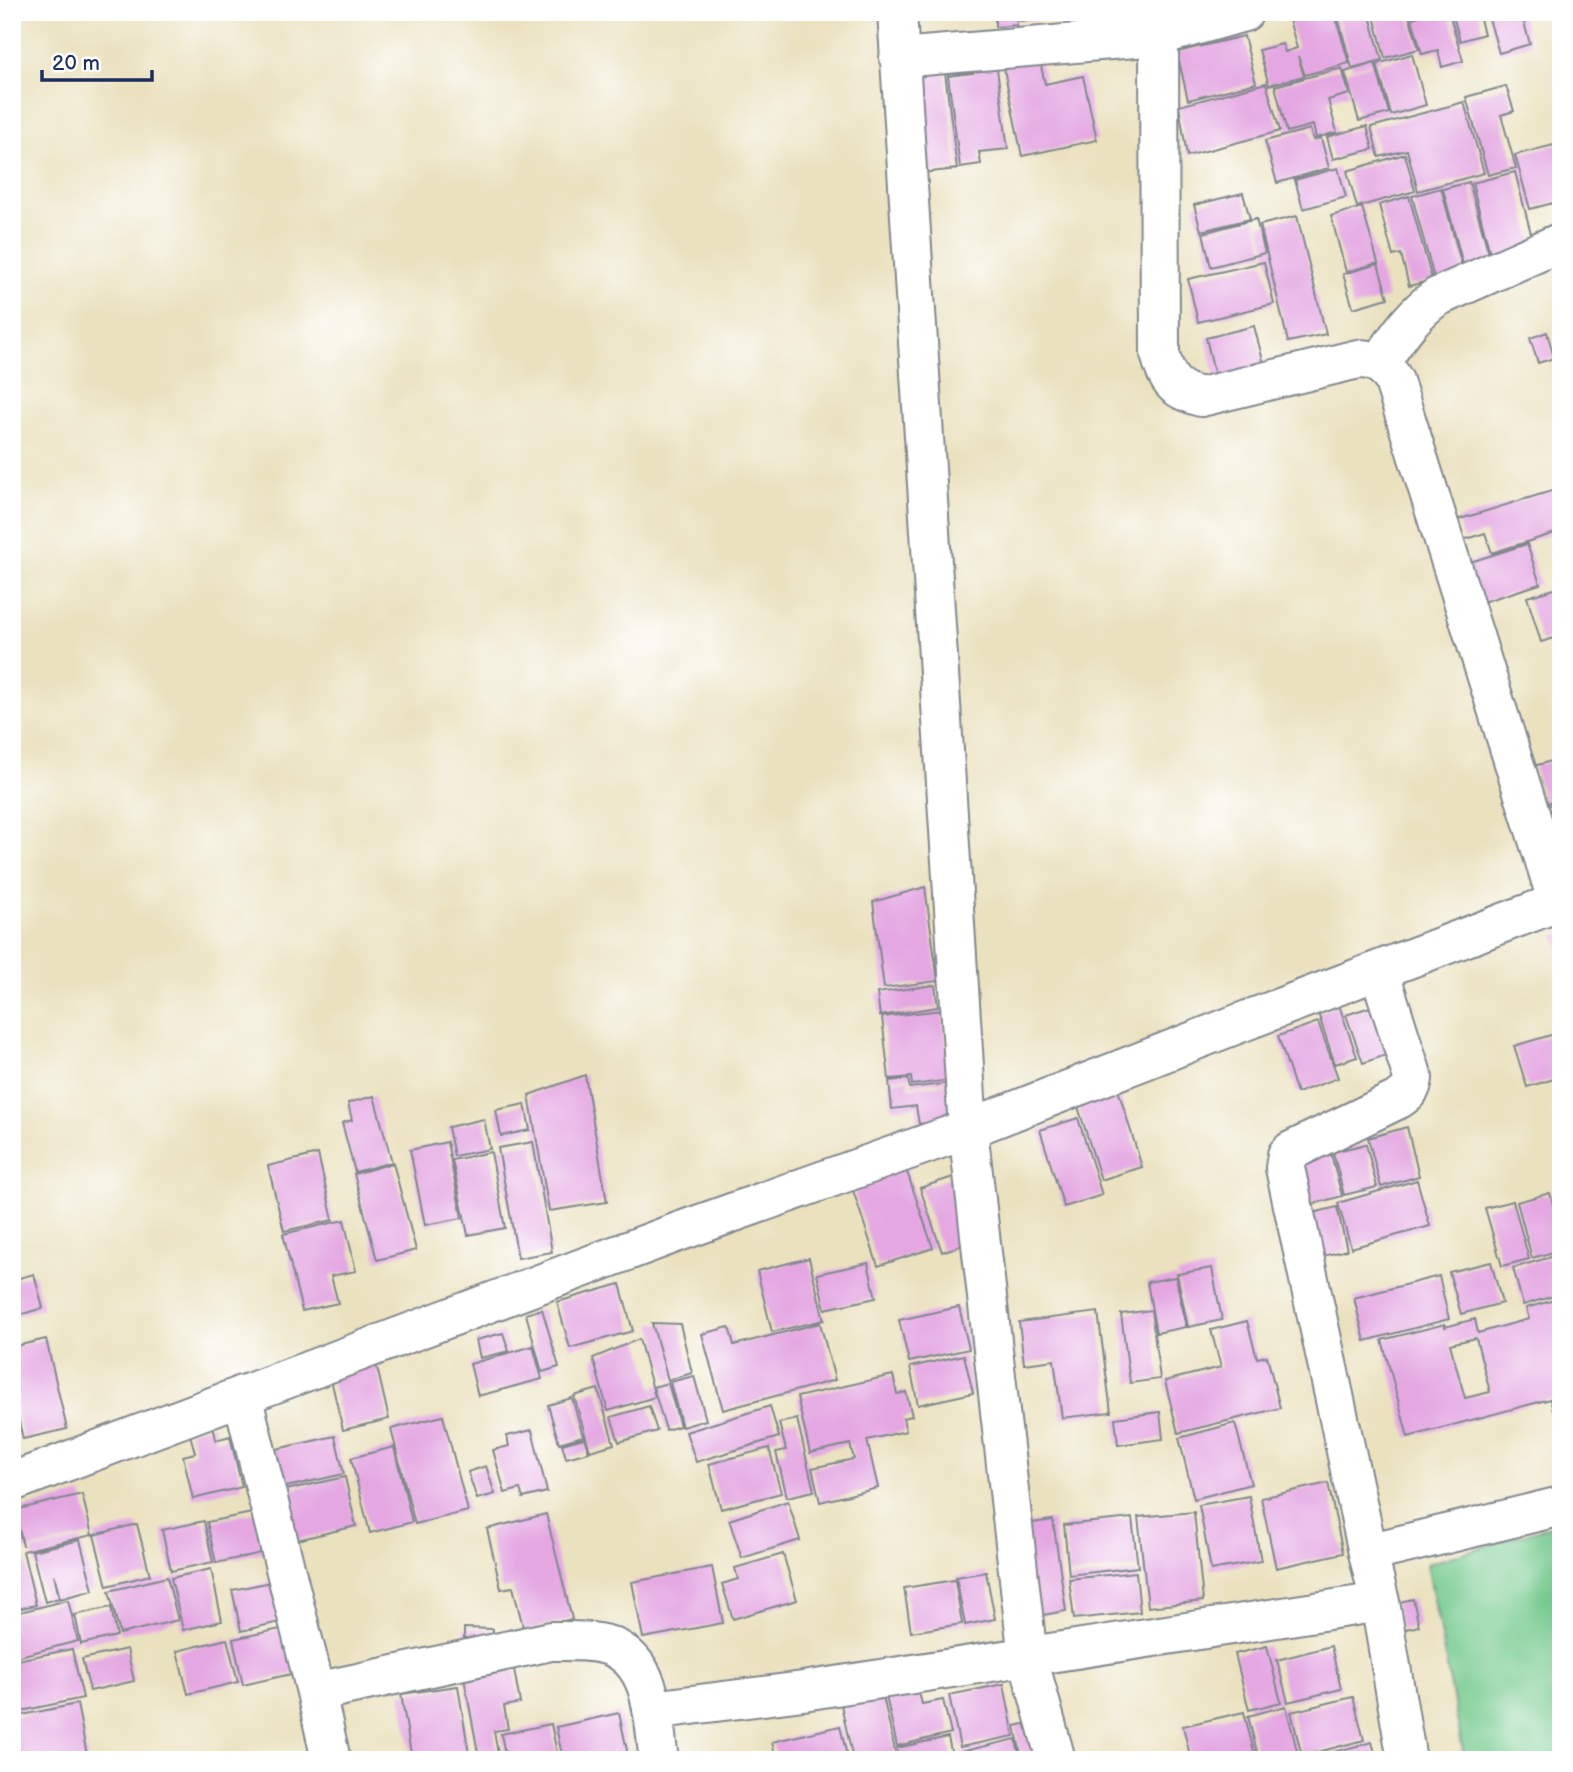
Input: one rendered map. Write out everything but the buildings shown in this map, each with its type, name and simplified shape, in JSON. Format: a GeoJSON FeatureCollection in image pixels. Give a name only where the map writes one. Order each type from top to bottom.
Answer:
{"type":"FeatureCollection","features":[{"type":"Feature","properties":{"kind":"street"},"geometry":{"type":"LineString","coordinates":[[897,12],[968,1129],[1028,1658],[1056,1760]]}},
{"type":"Feature","properties":{"kind":"street"},"geometry":{"type":"LineString","coordinates":[[900,58],[1244,12]]}},
{"type":"Feature","properties":{"kind":"street"},"geometry":{"type":"LineString","coordinates":[[12,1482],[678,1232],[968,1129],[1559,902],[1389,372],[1380,363],[1358,359],[1201,397],[1176,387],[1165,374],[1160,354],[1159,24]]}},
{"type":"Feature","properties":{"kind":"street"},"geometry":{"type":"LineString","coordinates":[[1380,363],[1412,318],[1437,297],[1561,242]]}},
{"type":"Feature","properties":{"kind":"street"},"geometry":{"type":"LineString","coordinates":[[1379,970],[1413,1078],[1412,1086],[1407,1094],[1399,1099],[1291,1151],[1287,1155],[1285,1168],[1380,1602],[1407,1760]]}},
{"type":"Feature","properties":{"kind":"street"},"geometry":{"type":"LineString","coordinates":[[242,1395],[331,1760]]}},
{"type":"Feature","properties":{"kind":"street"},"geometry":{"type":"LineString","coordinates":[[1368,1553],[1561,1506]]}},
{"type":"Feature","properties":{"kind":"street"},"geometry":{"type":"LineString","coordinates":[[652,1710],[1028,1658],[1380,1602]]}},
{"type":"Feature","properties":{"kind":"street"},"geometry":{"type":"LineString","coordinates":[[316,1692],[551,1641],[578,1641],[609,1646],[623,1652],[636,1664],[645,1679],[659,1760]]}},
{"type":"Feature","properties":{"kind":"green space"},"geometry":{"type":"Polygon","coordinates":[[[1561,1523],[1561,1760],[1465,1760],[1427,1564],[1561,1523]]]}}]}
